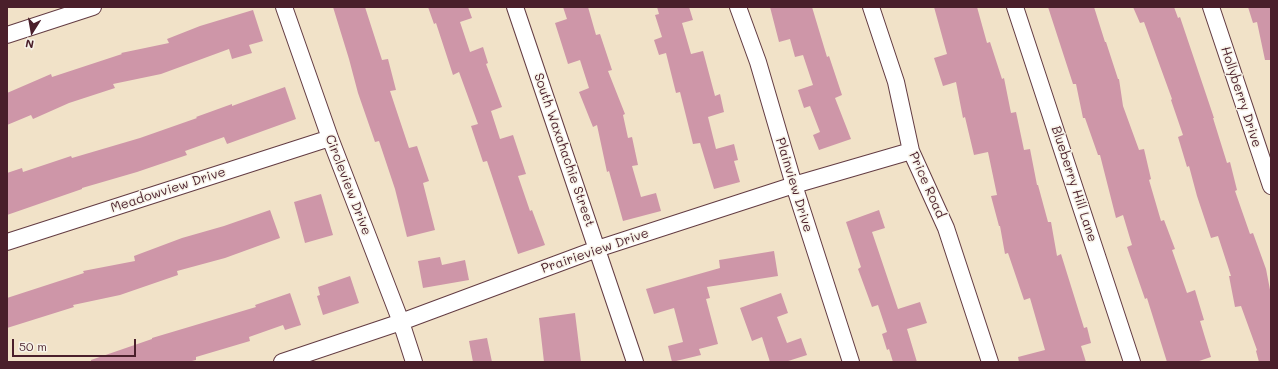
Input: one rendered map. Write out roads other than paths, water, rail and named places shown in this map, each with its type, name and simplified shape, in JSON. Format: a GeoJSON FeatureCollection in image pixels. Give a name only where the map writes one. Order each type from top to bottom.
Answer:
{"type":"FeatureCollection","features":[{"type":"Feature","properties":{"kind":"street"},"geometry":{"type":"LineString","coordinates":[[7,35],[93,7]]}},
{"type":"Feature","properties":{"kind":"street","name":"Circleview Drive"},"geometry":{"type":"LineString","coordinates":[[284,7],[330,138],[401,322],[414,362]]}},
{"type":"Feature","properties":{"kind":"street","name":"South Waxahachie Street"},"geometry":{"type":"LineString","coordinates":[[515,7],[635,362]]}},
{"type":"Feature","properties":{"kind":"street","name":"Plainview Drive"},"geometry":{"type":"LineString","coordinates":[[738,7],[758,62],[794,185],[851,362]]}},
{"type":"Feature","properties":{"kind":"street","name":"Price Road"},"geometry":{"type":"LineString","coordinates":[[871,7],[896,82],[911,151],[946,228],[990,362]]}},
{"type":"Feature","properties":{"kind":"street","name":"Blueberry Hill Lane"},"geometry":{"type":"LineString","coordinates":[[1015,7],[1132,362]]}},
{"type":"Feature","properties":{"kind":"street","name":"Hollyberry Drive"},"geometry":{"type":"LineString","coordinates":[[1211,7],[1271,186]]}},
{"type":"Feature","properties":{"kind":"street","name":"Meadowview Drive"},"geometry":{"type":"LineString","coordinates":[[7,242],[330,138]]}},
{"type":"Feature","properties":{"kind":"street","name":"Prairieview Drive"},"geometry":{"type":"LineString","coordinates":[[282,362],[401,322],[597,249],[794,185],[911,151]]}}]}
